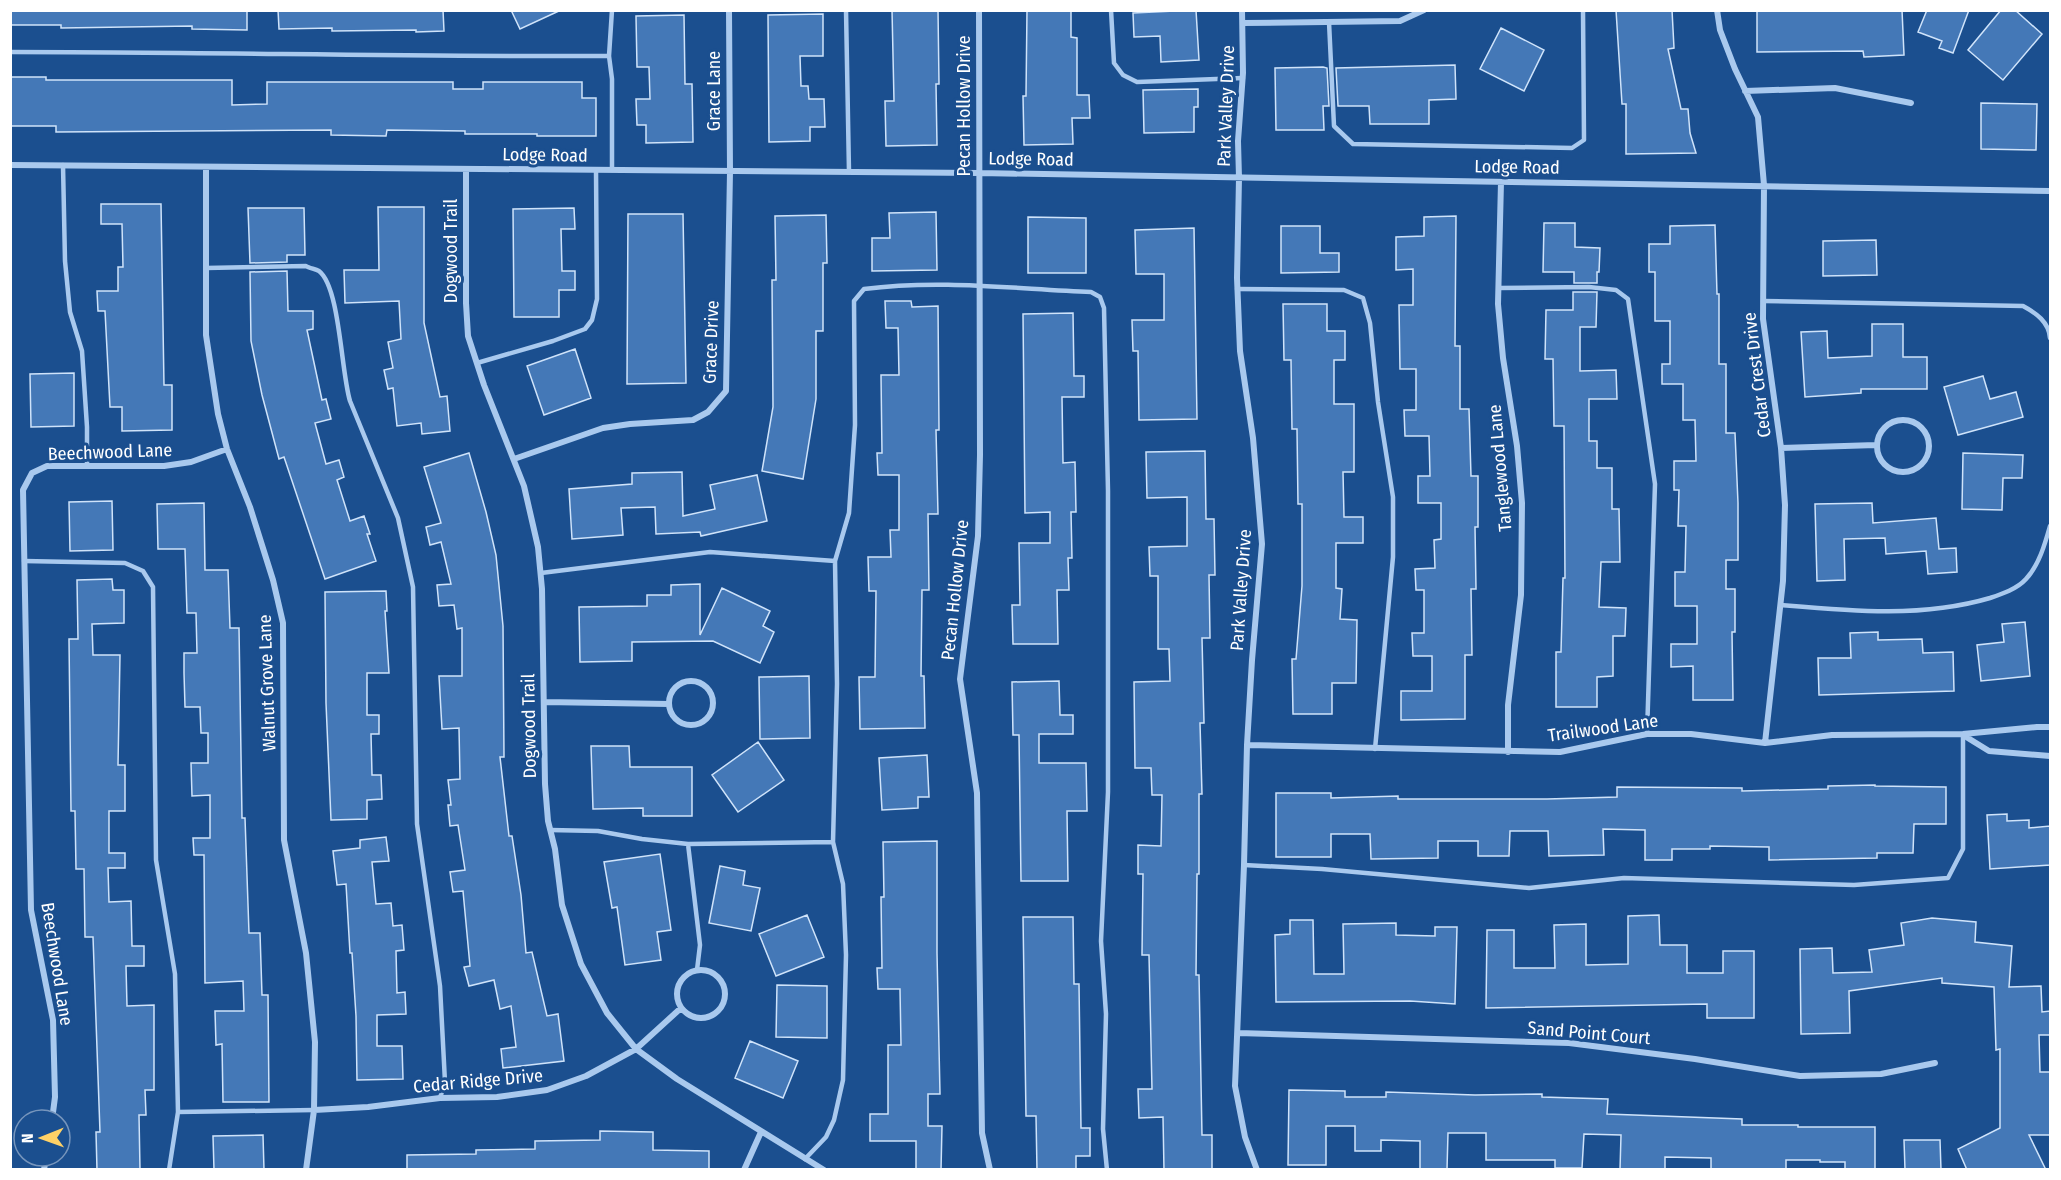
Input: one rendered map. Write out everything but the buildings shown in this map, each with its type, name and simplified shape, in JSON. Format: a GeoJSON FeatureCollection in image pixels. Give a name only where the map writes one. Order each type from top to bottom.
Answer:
{"type":"FeatureCollection","features":[{"type":"Feature","properties":{"kind":"street","name":"Grace Lane"},"geometry":{"type":"LineString","coordinates":[[729,10],[729,172]]}},
{"type":"Feature","properties":{"kind":"street","name":"Pecan Hollow Drive"},"geometry":{"type":"LineString","coordinates":[[979,10],[978,536],[960,679],[978,793],[982,1132],[990,1170]]}},
{"type":"Feature","properties":{"kind":"street","name":"Park Valley Drive"},"geometry":{"type":"LineString","coordinates":[[1242,10],[1243,78],[1238,141],[1237,289],[1240,351],[1253,438],[1262,544],[1247,745],[1235,1086],[1245,1137],[1257,1170]]}},
{"type":"Feature","properties":{"kind":"street"},"geometry":{"type":"LineString","coordinates":[[1243,23],[1400,21],[1424,10]]}},
{"type":"Feature","properties":{"kind":"street","name":"Cedar Crest Drive"},"geometry":{"type":"LineString","coordinates":[[1717,10],[1720,30],[1745,92],[1758,117],[1764,185],[1763,319],[1781,448],[1785,505],[1781,605],[1765,743]]}},
{"type":"Feature","properties":{"kind":"street"},"geometry":{"type":"LineString","coordinates":[[1745,92],[1835,87],[1911,102]]}},
{"type":"Feature","properties":{"kind":"street","name":"Lodge Road"},"geometry":{"type":"LineString","coordinates":[[10,165],[979,173],[2050,191]]}},
{"type":"Feature","properties":{"kind":"street","name":"Walnut Grove Lane"},"geometry":{"type":"LineString","coordinates":[[206,166],[206,335],[218,414],[227,449],[250,507],[284,623],[284,840],[306,953],[315,1042],[314,1110],[306,1170]]}},
{"type":"Feature","properties":{"kind":"street","name":"Dogwood Trail"},"geometry":{"type":"LineString","coordinates":[[466,169],[468,336],[524,486],[538,547],[541,573],[545,784],[562,905],[581,964],[607,1013],[636,1049],[677,1079],[824,1170]]}},
{"type":"Feature","properties":{"kind":"street","name":"Grace Drive"},"geometry":{"type":"LineString","coordinates":[[514,459],[603,428],[693,420],[708,412],[726,391],[729,172]]}},
{"type":"Feature","properties":{"kind":"street","name":"Tanglewood Lane"},"geometry":{"type":"LineString","coordinates":[[1501,182],[1499,288],[1503,358],[1517,446],[1522,503],[1521,595],[1508,705],[1508,752]]}},
{"type":"Feature","properties":{"kind":"street"},"geometry":{"type":"LineString","coordinates":[[1895,420],[1912,420],[1925,430],[1930,446],[1924,462],[1918,467],[1911,471],[1894,471],[1881,461],[1876,446],[1881,430],[1895,420]]}},
{"type":"Feature","properties":{"kind":"street"},"geometry":{"type":"LineString","coordinates":[[1781,448],[1876,446]]}},
{"type":"Feature","properties":{"kind":"street","name":"Beechwood Lane"},"geometry":{"type":"LineString","coordinates":[[54,1108],[53,1020],[31,910],[23,490],[32,473],[47,466],[164,466],[191,462],[227,449]]}},
{"type":"Feature","properties":{"kind":"street"},"geometry":{"type":"LineString","coordinates":[[692,681],[705,686],[710,691],[714,705],[708,718],[694,725],[675,717],[669,704],[673,690],[685,682],[692,681]]}},
{"type":"Feature","properties":{"kind":"street"},"geometry":{"type":"LineString","coordinates":[[544,702],[669,704]]}},
{"type":"Feature","properties":{"kind":"street","name":"Trailwood Lane"},"geometry":{"type":"LineString","coordinates":[[1247,745],[1560,752],[1647,734],[1691,734],[1765,743],[1832,735],[1963,734],[2050,727]]}},
{"type":"Feature","properties":{"kind":"street"},"geometry":{"type":"LineString","coordinates":[[1963,734],[1989,751],[2050,756]]}},
{"type":"Feature","properties":{"kind":"street"},"geometry":{"type":"LineString","coordinates":[[697,970],[712,972],[723,984],[725,999],[722,1007],[710,1017],[702,1019],[686,1014],[681,1008],[677,1001],[678,985],[689,973],[697,970]]}},
{"type":"Feature","properties":{"kind":"street","name":"Cedar Ridge Drive"},"geometry":{"type":"LineString","coordinates":[[314,1110],[368,1107],[440,1098],[497,1097],[548,1090],[586,1076],[636,1049],[681,1008]]}},
{"type":"Feature","properties":{"kind":"street","name":"Sand Point Court"},"geometry":{"type":"LineString","coordinates":[[1238,1032],[1569,1043],[1695,1059],[1800,1076],[1881,1074],[1935,1063]]}},
{"type":"Feature","properties":{"kind":"street"},"geometry":{"type":"LineString","coordinates":[[744,1170],[761,1132]]}},
{"type":"Feature","properties":{"kind":"lane"},"geometry":{"type":"LineString","coordinates":[[612,10],[609,56],[612,79],[612,171]]}},
{"type":"Feature","properties":{"kind":"lane"},"geometry":{"type":"LineString","coordinates":[[846,10],[849,172]]}},
{"type":"Feature","properties":{"kind":"lane"},"geometry":{"type":"LineString","coordinates":[[1111,10],[1114,63],[1123,75],[1137,81],[1243,78]]}},
{"type":"Feature","properties":{"kind":"lane"},"geometry":{"type":"LineString","coordinates":[[1329,22],[1334,126],[1353,144],[1572,148],[1584,140],[1583,10]]}},
{"type":"Feature","properties":{"kind":"lane"},"geometry":{"type":"LineString","coordinates":[[10,52],[165,51],[494,57],[609,56]]}},
{"type":"Feature","properties":{"kind":"lane"},"geometry":{"type":"LineString","coordinates":[[63,165],[65,261],[70,312],[82,351],[87,466]]}},
{"type":"Feature","properties":{"kind":"lane"},"geometry":{"type":"LineString","coordinates":[[477,363],[553,341],[585,329],[592,320],[597,299],[596,170]]}},
{"type":"Feature","properties":{"kind":"lane"},"geometry":{"type":"LineString","coordinates":[[206,268],[306,266],[320,272],[334,298],[345,383],[350,401],[398,518],[413,587],[417,824],[440,986],[445,1082],[440,1098]]}},
{"type":"Feature","properties":{"kind":"lane"},"geometry":{"type":"LineString","coordinates":[[806,1159],[826,1137],[834,1120],[843,1080],[846,1020],[845,931],[843,884],[833,842],[837,684],[835,561],[849,513],[855,425],[854,301],[864,289],[900,284],[979,285],[1091,292],[1100,297],[1104,308],[1108,491],[1108,792],[1101,941],[1106,1014],[1103,1129],[1107,1170]]}},
{"type":"Feature","properties":{"kind":"lane"},"geometry":{"type":"LineString","coordinates":[[1499,288],[1589,287],[1616,290],[1628,299],[1655,484],[1647,734]]}},
{"type":"Feature","properties":{"kind":"lane"},"geometry":{"type":"LineString","coordinates":[[1237,289],[1344,290],[1363,298],[1370,323],[1378,402],[1394,497],[1393,557],[1375,749]]}},
{"type":"Feature","properties":{"kind":"lane"},"geometry":{"type":"LineString","coordinates":[[1763,301],[2023,306],[2038,314],[2050,332],[2050,338]]}},
{"type":"Feature","properties":{"kind":"lane"},"geometry":{"type":"LineString","coordinates":[[1781,605],[1858,612],[1926,610],[1974,602],[2005,593],[2026,580],[2041,555],[2050,526]]}},
{"type":"Feature","properties":{"kind":"lane"},"geometry":{"type":"LineString","coordinates":[[541,573],[710,552],[835,561]]}},
{"type":"Feature","properties":{"kind":"lane"},"geometry":{"type":"LineString","coordinates":[[24,561],[125,563],[143,570],[153,587],[156,850],[175,974],[178,1112],[169,1170]]}},
{"type":"Feature","properties":{"kind":"lane"},"geometry":{"type":"LineString","coordinates":[[1244,865],[1322,869],[1529,888],[1624,878],[1854,885],[1948,878],[1963,849],[1963,734]]}},
{"type":"Feature","properties":{"kind":"lane"},"geometry":{"type":"LineString","coordinates":[[550,830],[598,831],[687,844],[833,842]]}},
{"type":"Feature","properties":{"kind":"lane"},"geometry":{"type":"LineString","coordinates":[[687,844],[700,945],[697,970]]}},
{"type":"Feature","properties":{"kind":"lane"},"geometry":{"type":"LineString","coordinates":[[178,1112],[314,1110]]}}]}
